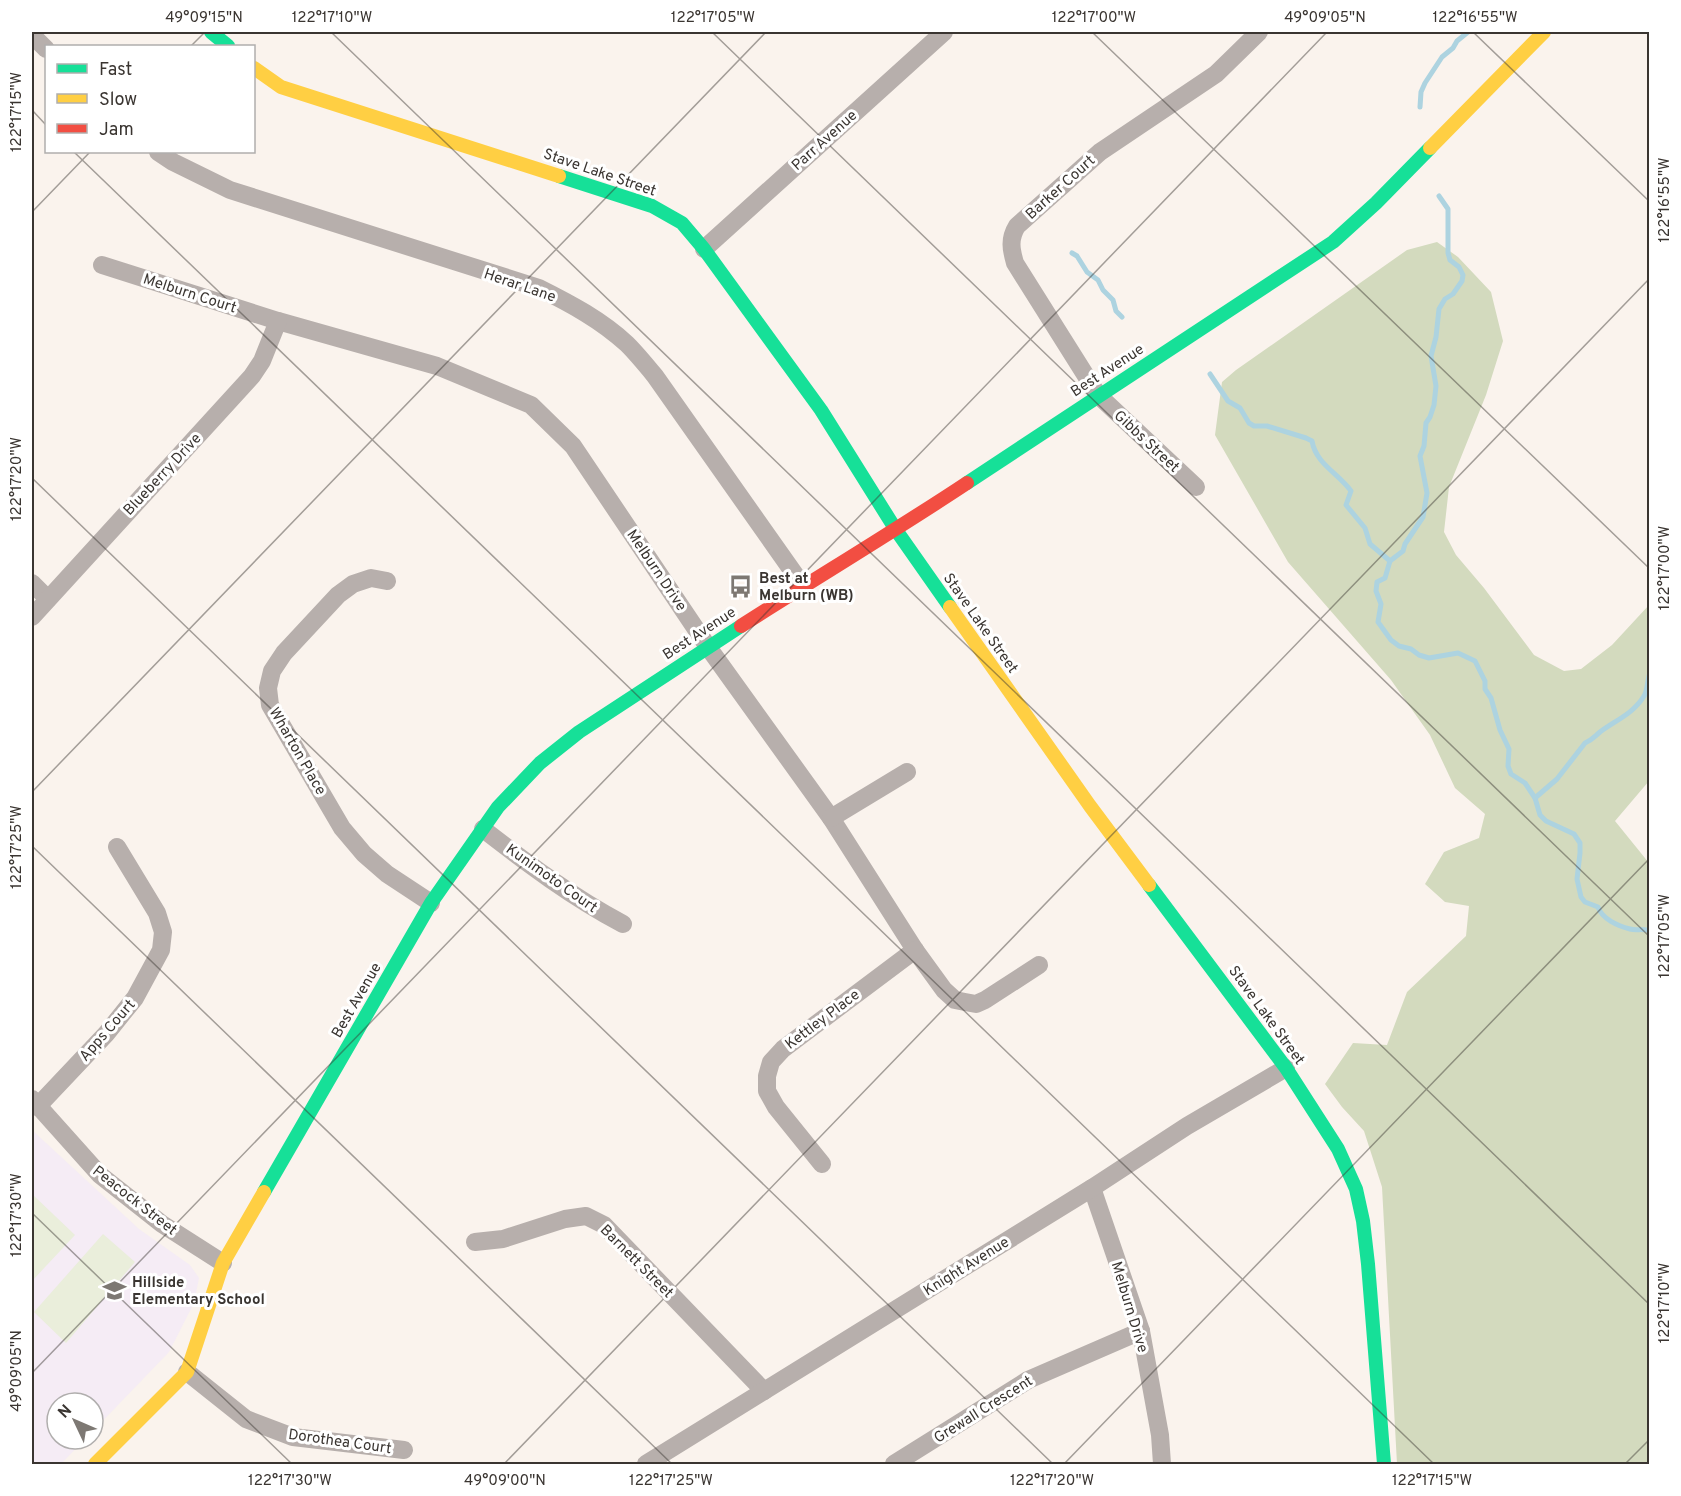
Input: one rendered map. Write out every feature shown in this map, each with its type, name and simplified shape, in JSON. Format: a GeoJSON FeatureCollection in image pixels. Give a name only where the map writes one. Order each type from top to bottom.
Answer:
{"type":"FeatureCollection","features":[{"type":"Feature","properties":{"kind":"street"},"geometry":{"type":"LineString","coordinates":[[211,32],[227,45]]}},
{"type":"Feature","properties":{"kind":"street","name":"Parr Avenue"},"geometry":{"type":"LineString","coordinates":[[704,249],[944,32]]}},
{"type":"Feature","properties":{"kind":"street","name":"Barker Court"},"geometry":{"type":"LineString","coordinates":[[1098,395],[1015,263],[1011,248],[1012,234],[1017,226],[1100,152],[1216,74],[1259,32]]}},
{"type":"Feature","properties":{"kind":"street","name":"Best Avenue"},"geometry":{"type":"LineString","coordinates":[[95,1464],[187,1372],[223,1263],[431,903],[516,787],[579,732],[803,586],[896,530],[1333,242],[1377,203],[1544,32]]}},
{"type":"Feature","properties":{"kind":"street"},"geometry":{"type":"LineString","coordinates":[[32,33],[45,48]]}},
{"type":"Feature","properties":{"kind":"street","name":"Stave Lake Street"},"geometry":{"type":"LineString","coordinates":[[255,69],[281,87],[652,206],[682,223],[704,249],[821,410],[896,530],[1090,806],[1286,1068],[1338,1149],[1356,1189],[1363,1221],[1384,1464]]}},
{"type":"Feature","properties":{"kind":"street","name":"Herar Lane"},"geometry":{"type":"LineString","coordinates":[[160,153],[230,190],[539,288],[574,305],[604,324],[628,345],[655,376],[803,586]]}},
{"type":"Feature","properties":{"kind":"street","name":"Melburn Court"},"geometry":{"type":"LineString","coordinates":[[102,265],[278,321]]}},
{"type":"Feature","properties":{"kind":"street","name":"Blueberry Drive"},"geometry":{"type":"LineString","coordinates":[[32,617],[252,376],[262,361],[278,321]]}},
{"type":"Feature","properties":{"kind":"street","name":"Melburn Drive"},"geometry":{"type":"LineString","coordinates":[[278,321],[437,366],[531,405],[573,446],[708,647],[831,818],[915,950],[944,990],[955,1000],[976,1004],[1039,965]]}},
{"type":"Feature","properties":{"kind":"street","name":"Gibbs Street"},"geometry":{"type":"LineString","coordinates":[[1098,395],[1196,487]]}},
{"type":"Feature","properties":{"kind":"street","name":"Wharton Place"},"geometry":{"type":"LineString","coordinates":[[387,581],[371,578],[353,584],[338,596],[299,637],[272,671],[268,688],[270,705],[342,828],[364,854],[387,874],[431,903]]}},
{"type":"Feature","properties":{"kind":"street"},"geometry":{"type":"LineString","coordinates":[[32,582],[48,599]]}},
{"type":"Feature","properties":{"kind":"street"},"geometry":{"type":"LineString","coordinates":[[831,818],[908,772]]}},
{"type":"Feature","properties":{"kind":"street","name":"Kunimoto Court"},"geometry":{"type":"LineString","coordinates":[[483,829],[539,873],[588,905],[623,924]]}},
{"type":"Feature","properties":{"kind":"street","name":"Apps Court"},"geometry":{"type":"LineString","coordinates":[[34,1103],[106,1034],[135,998],[160,950],[163,932],[157,913],[117,848]]}},
{"type":"Feature","properties":{"kind":"street","name":"Kettley Place"},"geometry":{"type":"LineString","coordinates":[[822,1164],[776,1107],[767,1091],[767,1076],[771,1062],[783,1049],[915,950]]}},
{"type":"Feature","properties":{"kind":"street","name":"Knight Avenue"},"geometry":{"type":"LineString","coordinates":[[646,1464],[1092,1188],[1187,1126],[1286,1068]]}},
{"type":"Feature","properties":{"kind":"street","name":"Peacock Street"},"geometry":{"type":"LineString","coordinates":[[34,1103],[100,1175],[162,1224],[223,1263]]}},
{"type":"Feature","properties":{"kind":"street","name":"Melburn Drive"},"geometry":{"type":"LineString","coordinates":[[1092,1188],[1140,1331],[1160,1435],[1162,1464]]}},
{"type":"Feature","properties":{"kind":"street","name":"Barnett Street"},"geometry":{"type":"LineString","coordinates":[[476,1242],[503,1239],[565,1219],[586,1216],[604,1226],[764,1391]]}},
{"type":"Feature","properties":{"kind":"street","name":"Grewall Crescent"},"geometry":{"type":"LineString","coordinates":[[894,1464],[1028,1380],[1140,1331]]}},
{"type":"Feature","properties":{"kind":"street","name":"Dorothea Court"},"geometry":{"type":"LineString","coordinates":[[187,1372],[246,1419],[293,1437],[404,1450]]}},
{"type":"Feature","properties":{"kind":"shaded area","name":"Hillside Elementary School"},"geometry":{"type":"Polygon","coordinates":[[[32,1130],[139,1229],[190,1265],[199,1278],[194,1303],[169,1352],[105,1419],[105,1391],[45,1391],[45,1451],[73,1451],[61,1464],[32,1464],[32,1130]]]}},
{"type":"Feature","properties":{"kind":"green space"},"geometry":{"type":"Polygon","coordinates":[[[1437,242],[1458,257],[1491,292],[1503,341],[1486,395],[1449,487],[1444,532],[1456,555],[1534,655],[1564,671],[1581,669],[1612,645],[1649,605],[1649,781],[1615,821],[1649,863],[1649,1464],[1397,1464],[1382,1187],[1364,1131],[1325,1084],[1353,1043],[1387,1045],[1407,992],[1466,936],[1469,906],[1445,902],[1425,884],[1444,852],[1479,838],[1485,814],[1455,788],[1430,735],[1391,680],[1288,562],[1215,435],[1222,382],[1407,250],[1437,242]]]}},
{"type":"Feature","properties":{"kind":"green space"},"geometry":{"type":"Polygon","coordinates":[[[32,1194],[75,1235],[32,1281],[32,1194]]]}},
{"type":"Feature","properties":{"kind":"green space"},"geometry":{"type":"Polygon","coordinates":[[[103,1234],[135,1262],[66,1343],[34,1312],[103,1234]]]}},
{"type":"Feature","properties":{"kind":"waterway"},"geometry":{"type":"LineString","coordinates":[[1420,107],[1421,92],[1425,83],[1442,57],[1468,32]]}},
{"type":"Feature","properties":{"kind":"waterway"},"geometry":{"type":"LineString","coordinates":[[1390,561],[1403,551],[1405,544],[1423,517],[1427,493],[1420,456],[1424,446],[1426,423],[1434,405],[1436,386],[1431,356],[1439,309],[1445,299],[1453,294],[1462,281],[1463,275],[1459,267],[1450,260],[1448,209],[1439,196]]}},
{"type":"Feature","properties":{"kind":"waterway"},"geometry":{"type":"LineString","coordinates":[[1072,253],[1077,256],[1087,272],[1098,280],[1122,317]]}},
{"type":"Feature","properties":{"kind":"waterway"},"geometry":{"type":"LineString","coordinates":[[1210,374],[1228,401],[1240,408],[1249,423],[1254,426],[1267,426],[1312,441],[1318,456],[1351,491],[1346,505],[1365,528],[1370,544],[1390,561],[1385,578],[1377,582],[1376,591],[1381,604],[1378,622],[1391,640],[1419,655],[1429,658],[1458,653],[1475,661],[1485,681],[1485,689],[1491,698],[1500,730],[1509,749],[1508,766],[1511,774],[1525,783],[1535,798],[1540,815],[1546,821],[1574,834],[1580,843],[1577,879],[1581,897],[1585,902],[1598,907],[1603,915],[1616,924],[1633,930],[1650,931]]}},
{"type":"Feature","properties":{"kind":"waterway"},"geometry":{"type":"LineString","coordinates":[[1535,798],[1557,779],[1585,743],[1635,708],[1645,694],[1650,673]]}},
{"type":"Feature","properties":{"kind":"traffic: fast"},"geometry":{"type":"LineString","coordinates":[[211,32],[227,45]]}},
{"type":"Feature","properties":{"kind":"traffic: fast"},"geometry":{"type":"LineString","coordinates":[[967,483],[1333,242],[1376,203],[1430,148]]}},
{"type":"Feature","properties":{"kind":"traffic: fast"},"geometry":{"type":"LineString","coordinates":[[559,176],[652,206],[682,223],[704,249],[821,410],[896,530],[950,607]]}},
{"type":"Feature","properties":{"kind":"traffic: fast"},"geometry":{"type":"LineString","coordinates":[[264,1192],[431,903],[498,807],[540,763],[579,732],[741,626]]}},
{"type":"Feature","properties":{"kind":"traffic: fast"},"geometry":{"type":"LineString","coordinates":[[1149,885],[1286,1068],[1338,1149],[1356,1189],[1363,1221],[1368,1264],[1384,1464]]}},
{"type":"Feature","properties":{"kind":"traffic: slow"},"geometry":{"type":"LineString","coordinates":[[1430,148],[1544,32]]}},
{"type":"Feature","properties":{"kind":"traffic: slow"},"geometry":{"type":"LineString","coordinates":[[255,69],[281,87],[559,176]]}},
{"type":"Feature","properties":{"kind":"traffic: slow"},"geometry":{"type":"LineString","coordinates":[[950,607],[1090,806],[1149,885]]}},
{"type":"Feature","properties":{"kind":"traffic: slow"},"geometry":{"type":"LineString","coordinates":[[95,1464],[187,1372],[223,1263],[264,1192]]}},
{"type":"Feature","properties":{"kind":"traffic: jam"},"geometry":{"type":"LineString","coordinates":[[741,626],[967,483]]}},
{"type":"Feature","properties":{"kind":"place","name":"Best at Melburn (WB)"},"geometry":{"type":"Point","coordinates":[741,587]}},
{"type":"Feature","properties":{"kind":"place","name":"Hillside Elementary School"},"geometry":{"type":"Point","coordinates":[114,1291]}}]}
